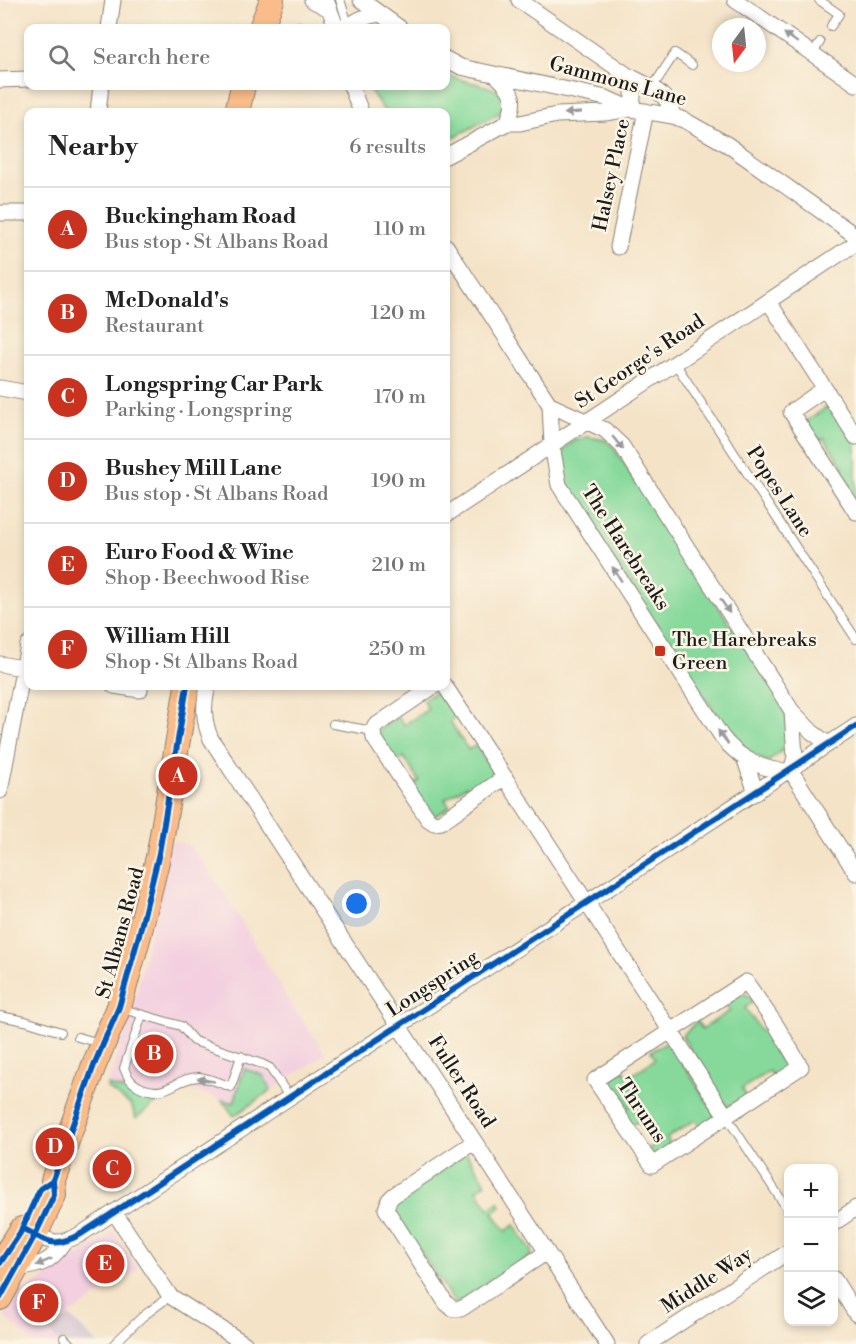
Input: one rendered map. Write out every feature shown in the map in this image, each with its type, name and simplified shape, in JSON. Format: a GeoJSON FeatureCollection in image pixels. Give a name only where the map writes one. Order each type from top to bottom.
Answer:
{"type":"FeatureCollection","features":[{"type":"Feature","properties":{"kind":"main road"},"geometry":{"type":"LineString","coordinates":[[263,24],[273,0]]}},
{"type":"Feature","properties":{"kind":"main road"},"geometry":{"type":"LineString","coordinates":[[238,108],[242,90]]}},
{"type":"Feature","properties":{"kind":"main road","name":"St Albans Road"},"geometry":{"type":"LineString","coordinates":[[0,1298],[9,1266],[54,1195],[53,1180],[118,1007],[162,854],[187,690]]}},
{"type":"Feature","properties":{"kind":"street"},"geometry":{"type":"LineString","coordinates":[[109,24],[112,0]]}},
{"type":"Feature","properties":{"kind":"street"},"geometry":{"type":"LineString","coordinates":[[312,0],[332,3],[338,24]]}},
{"type":"Feature","properties":{"kind":"street"},"geometry":{"type":"LineString","coordinates":[[362,0],[395,24]]}},
{"type":"Feature","properties":{"kind":"street"},"geometry":{"type":"LineString","coordinates":[[519,0],[627,75],[652,88],[671,104],[673,116]]}},
{"type":"Feature","properties":{"kind":"street"},"geometry":{"type":"LineString","coordinates":[[735,0],[816,48],[856,84]]}},
{"type":"Feature","properties":{"kind":"street"},"geometry":{"type":"LineString","coordinates":[[353,24],[363,18],[381,14]]}},
{"type":"Feature","properties":{"kind":"street","name":"Gammons Lane"},"geometry":{"type":"LineString","coordinates":[[450,62],[497,76],[516,77],[606,98],[639,110],[673,116],[701,128],[856,236]]}},
{"type":"Feature","properties":{"kind":"street","name":"Halsey Place"},"geometry":{"type":"LineString","coordinates":[[618,247],[639,110],[633,86],[627,75]]}},
{"type":"Feature","properties":{"kind":"street"},"geometry":{"type":"LineString","coordinates":[[497,76],[508,87],[513,98],[512,111],[507,123]]}},
{"type":"Feature","properties":{"kind":"street"},"geometry":{"type":"LineString","coordinates":[[0,80],[24,79]]}},
{"type":"Feature","properties":{"kind":"street"},"geometry":{"type":"LineString","coordinates":[[98,108],[101,90]]}},
{"type":"Feature","properties":{"kind":"street"},"geometry":{"type":"LineString","coordinates":[[353,90],[359,108]]}},
{"type":"Feature","properties":{"kind":"street"},"geometry":{"type":"LineString","coordinates":[[450,154],[507,123],[520,123],[557,115],[639,110]]}},
{"type":"Feature","properties":{"kind":"street"},"geometry":{"type":"LineString","coordinates":[[0,213],[24,213]]}},
{"type":"Feature","properties":{"kind":"street","name":"St George's Road"},"geometry":{"type":"LineString","coordinates":[[450,512],[856,243]]}},
{"type":"Feature","properties":{"kind":"street"},"geometry":{"type":"LineString","coordinates":[[450,252],[550,405],[604,430],[622,446],[792,711],[812,732],[828,744]]}},
{"type":"Feature","properties":{"kind":"street"},"geometry":{"type":"LineString","coordinates":[[769,302],[856,437]]}},
{"type":"Feature","properties":{"kind":"street"},"geometry":{"type":"LineString","coordinates":[[0,388],[24,392]]}},
{"type":"Feature","properties":{"kind":"street"},"geometry":{"type":"LineString","coordinates":[[824,389],[791,412],[856,512]]}},
{"type":"Feature","properties":{"kind":"street","name":"The Harebreaks"},"geometry":{"type":"LineString","coordinates":[[550,405],[552,445],[560,485],[722,737],[744,758],[774,771],[791,771]]}},
{"type":"Feature","properties":{"kind":"street"},"geometry":{"type":"LineString","coordinates":[[0,664],[24,668]]}},
{"type":"Feature","properties":{"kind":"street"},"geometry":{"type":"LineString","coordinates":[[0,791],[24,683]]}},
{"type":"Feature","properties":{"kind":"street","name":"Fuller Road"},"geometry":{"type":"LineString","coordinates":[[207,690],[204,710],[206,730],[210,739],[607,1344]]}},
{"type":"Feature","properties":{"kind":"street"},"geometry":{"type":"LineString","coordinates":[[428,690],[375,726],[373,731],[374,738],[428,819],[434,823],[441,822],[505,777]]}},
{"type":"Feature","properties":{"kind":"street"},"geometry":{"type":"LineString","coordinates":[[448,690],[726,1116]]}},
{"type":"Feature","properties":{"kind":"street"},"geometry":{"type":"LineString","coordinates":[[792,711],[795,757],[791,771],[856,873]]}},
{"type":"Feature","properties":{"kind":"street","name":"Longspring"},"geometry":{"type":"LineString","coordinates":[[9,1266],[37,1265],[54,1257],[64,1243],[791,771],[856,726]]}},
{"type":"Feature","properties":{"kind":"street","name":"The Harebreaks"},"geometry":{"type":"LineString","coordinates":[[744,758],[756,793]]}},
{"type":"Feature","properties":{"kind":"street","name":"Thrums"},"geometry":{"type":"LineString","coordinates":[[746,982],[776,1025],[801,1067],[726,1116],[652,1165],[596,1080],[746,982]]}},
{"type":"Feature","properties":{"kind":"street"},"geometry":{"type":"LineString","coordinates":[[474,1143],[394,1195],[387,1204],[387,1214],[433,1283],[449,1306],[453,1309],[461,1309],[547,1252]]}},
{"type":"Feature","properties":{"kind":"street"},"geometry":{"type":"LineString","coordinates":[[838,1220],[856,1208]]}},
{"type":"Feature","properties":{"kind":"street"},"geometry":{"type":"LineString","coordinates":[[114,1212],[170,1296],[238,1342]]}},
{"type":"Feature","properties":{"kind":"street"},"geometry":{"type":"LineString","coordinates":[[29,1232],[54,1243],[64,1243]]}},
{"type":"Feature","properties":{"kind":"street","name":"Middle Way"},"geometry":{"type":"LineString","coordinates":[[648,1344],[784,1255]]}},
{"type":"Feature","properties":{"kind":"street"},"geometry":{"type":"LineString","coordinates":[[838,1285],[856,1314]]}},
{"type":"Feature","properties":{"kind":"lane"},"geometry":{"type":"LineString","coordinates":[[819,0],[839,14],[831,26]]}},
{"type":"Feature","properties":{"kind":"lane"},"geometry":{"type":"LineString","coordinates":[[332,3],[345,18],[346,24]]}},
{"type":"Feature","properties":{"kind":"lane"},"geometry":{"type":"LineString","coordinates":[[652,88],[675,53],[692,65]]}},
{"type":"Feature","properties":{"kind":"lane","name":"Popes Lane"},"geometry":{"type":"LineString","coordinates":[[675,363],[856,639]]}},
{"type":"Feature","properties":{"kind":"lane"},"geometry":{"type":"LineString","coordinates":[[333,724],[373,731]]}},
{"type":"Feature","properties":{"kind":"lane"},"geometry":{"type":"LineString","coordinates":[[118,1007],[181,1026],[194,1041],[270,1068],[290,1098]]}},
{"type":"Feature","properties":{"kind":"lane"},"geometry":{"type":"LineString","coordinates":[[142,1015],[124,1068],[130,1081],[138,1086],[158,1092],[199,1077],[231,1087],[241,1056]]}},
{"type":"Feature","properties":{"kind":"lane"},"geometry":{"type":"LineString","coordinates":[[0,1016],[60,1032]]}},
{"type":"Feature","properties":{"kind":"lane"},"geometry":{"type":"LineString","coordinates":[[78,1037],[103,1044]]}},
{"type":"Feature","properties":{"kind":"lane"},"geometry":{"type":"LineString","coordinates":[[726,1116],[784,1203]]}},
{"type":"Feature","properties":{"kind":"lane"},"geometry":{"type":"LineString","coordinates":[[114,1344],[142,1317],[170,1296]]}},
{"type":"Feature","properties":{"kind":"shaded area"},"geometry":{"type":"Polygon","coordinates":[[[171,841],[189,844],[222,889],[290,1003],[326,1054],[247,1107],[179,1086],[164,1097],[158,1098],[108,1085],[135,999],[171,841]]]}},
{"type":"Feature","properties":{"kind":"shaded area"},"geometry":{"type":"Polygon","coordinates":[[[114,1232],[138,1270],[47,1329],[59,1341],[57,1344],[35,1344],[4,1316],[17,1296],[114,1232]]]}},
{"type":"Feature","properties":{"kind":"shaded area"},"geometry":{"type":"Polygon","coordinates":[[[69,1316],[98,1344],[57,1344],[59,1341],[47,1330],[69,1316]]]}},
{"type":"Feature","properties":{"kind":"green space"},"geometry":{"type":"Polygon","coordinates":[[[450,76],[492,88],[500,94],[502,99],[500,113],[450,139],[450,108],[382,108],[370,90],[450,90],[450,76]]]}},
{"type":"Feature","properties":{"kind":"green space"},"geometry":{"type":"Polygon","coordinates":[[[829,406],[856,444],[856,506],[834,473],[843,467],[824,438],[815,444],[805,422],[829,406]]]}},
{"type":"Feature","properties":{"kind":"green space"},"geometry":{"type":"Polygon","coordinates":[[[588,437],[605,440],[614,448],[780,700],[786,714],[788,745],[768,762],[733,740],[563,483],[561,466],[563,452],[571,443],[588,437]]]}},
{"type":"Feature","properties":{"kind":"green space"},"geometry":{"type":"Polygon","coordinates":[[[437,691],[443,692],[457,716],[450,721],[468,750],[476,745],[495,775],[472,794],[466,786],[445,799],[450,807],[435,816],[411,787],[419,781],[404,757],[395,762],[378,735],[380,728],[398,717],[404,725],[428,709],[423,700],[437,691]]]}},
{"type":"Feature","properties":{"kind":"green space"},"geometry":{"type":"Polygon","coordinates":[[[738,993],[746,994],[754,1001],[745,1008],[761,1031],[770,1025],[779,1038],[770,1044],[782,1062],[790,1056],[790,1069],[775,1079],[769,1071],[742,1089],[748,1098],[726,1107],[682,1036],[697,1021],[702,1029],[730,1011],[725,1003],[738,993]]]}},
{"type":"Feature","properties":{"kind":"green space"},"geometry":{"type":"Polygon","coordinates":[[[669,1041],[716,1115],[701,1129],[695,1120],[667,1138],[672,1147],[656,1155],[646,1151],[654,1145],[639,1121],[630,1126],[621,1113],[629,1107],[617,1089],[608,1095],[613,1076],[623,1069],[629,1077],[655,1059],[651,1051],[669,1041]]]}},
{"type":"Feature","properties":{"kind":"green space"},"geometry":{"type":"Polygon","coordinates":[[[244,1069],[263,1075],[271,1090],[234,1116],[222,1100],[234,1103],[244,1069]]]}},
{"type":"Feature","properties":{"kind":"green space"},"geometry":{"type":"Polygon","coordinates":[[[108,1085],[145,1096],[164,1097],[136,1118],[131,1105],[107,1088],[108,1085]]]}},
{"type":"Feature","properties":{"kind":"green space"},"geometry":{"type":"Polygon","coordinates":[[[466,1153],[486,1183],[477,1190],[489,1209],[499,1202],[501,1207],[493,1213],[506,1231],[514,1225],[532,1251],[531,1256],[459,1304],[454,1302],[390,1206],[466,1153]]]}},
{"type":"Feature","properties":{"kind":"cycle path"},"geometry":{"type":"LineString","coordinates":[[0,1298],[54,1195],[53,1180],[94,1065],[119,1007],[159,853],[186,690]]}},
{"type":"Feature","properties":{"kind":"cycle path"},"geometry":{"type":"LineString","coordinates":[[22,1228],[51,1242],[71,1239],[81,1234],[856,726]]}},
{"type":"Feature","properties":{"kind":"cycle path"},"geometry":{"type":"LineString","coordinates":[[0,1263],[20,1233],[40,1189],[53,1180]]}},
{"type":"Feature","properties":{"kind":"place","name":"The Harebreaks Green"},"geometry":{"type":"Point","coordinates":[660,651]}},
{"type":"Feature","properties":{"kind":"place","name":"Buckingham Road"},"geometry":{"type":"Point","coordinates":[178,776]}},
{"type":"Feature","properties":{"kind":"place","name":"McDonald's"},"geometry":{"type":"Point","coordinates":[154,1054]}},
{"type":"Feature","properties":{"kind":"place","name":"Bushey Mill Lane"},"geometry":{"type":"Point","coordinates":[55,1147]}},
{"type":"Feature","properties":{"kind":"place","name":"Longspring Car Park"},"geometry":{"type":"Point","coordinates":[112,1169]}},
{"type":"Feature","properties":{"kind":"place","name":"Euro Food & Wine"},"geometry":{"type":"Point","coordinates":[105,1264]}},
{"type":"Feature","properties":{"kind":"place","name":"William Hill"},"geometry":{"type":"Point","coordinates":[39,1303]}}]}
